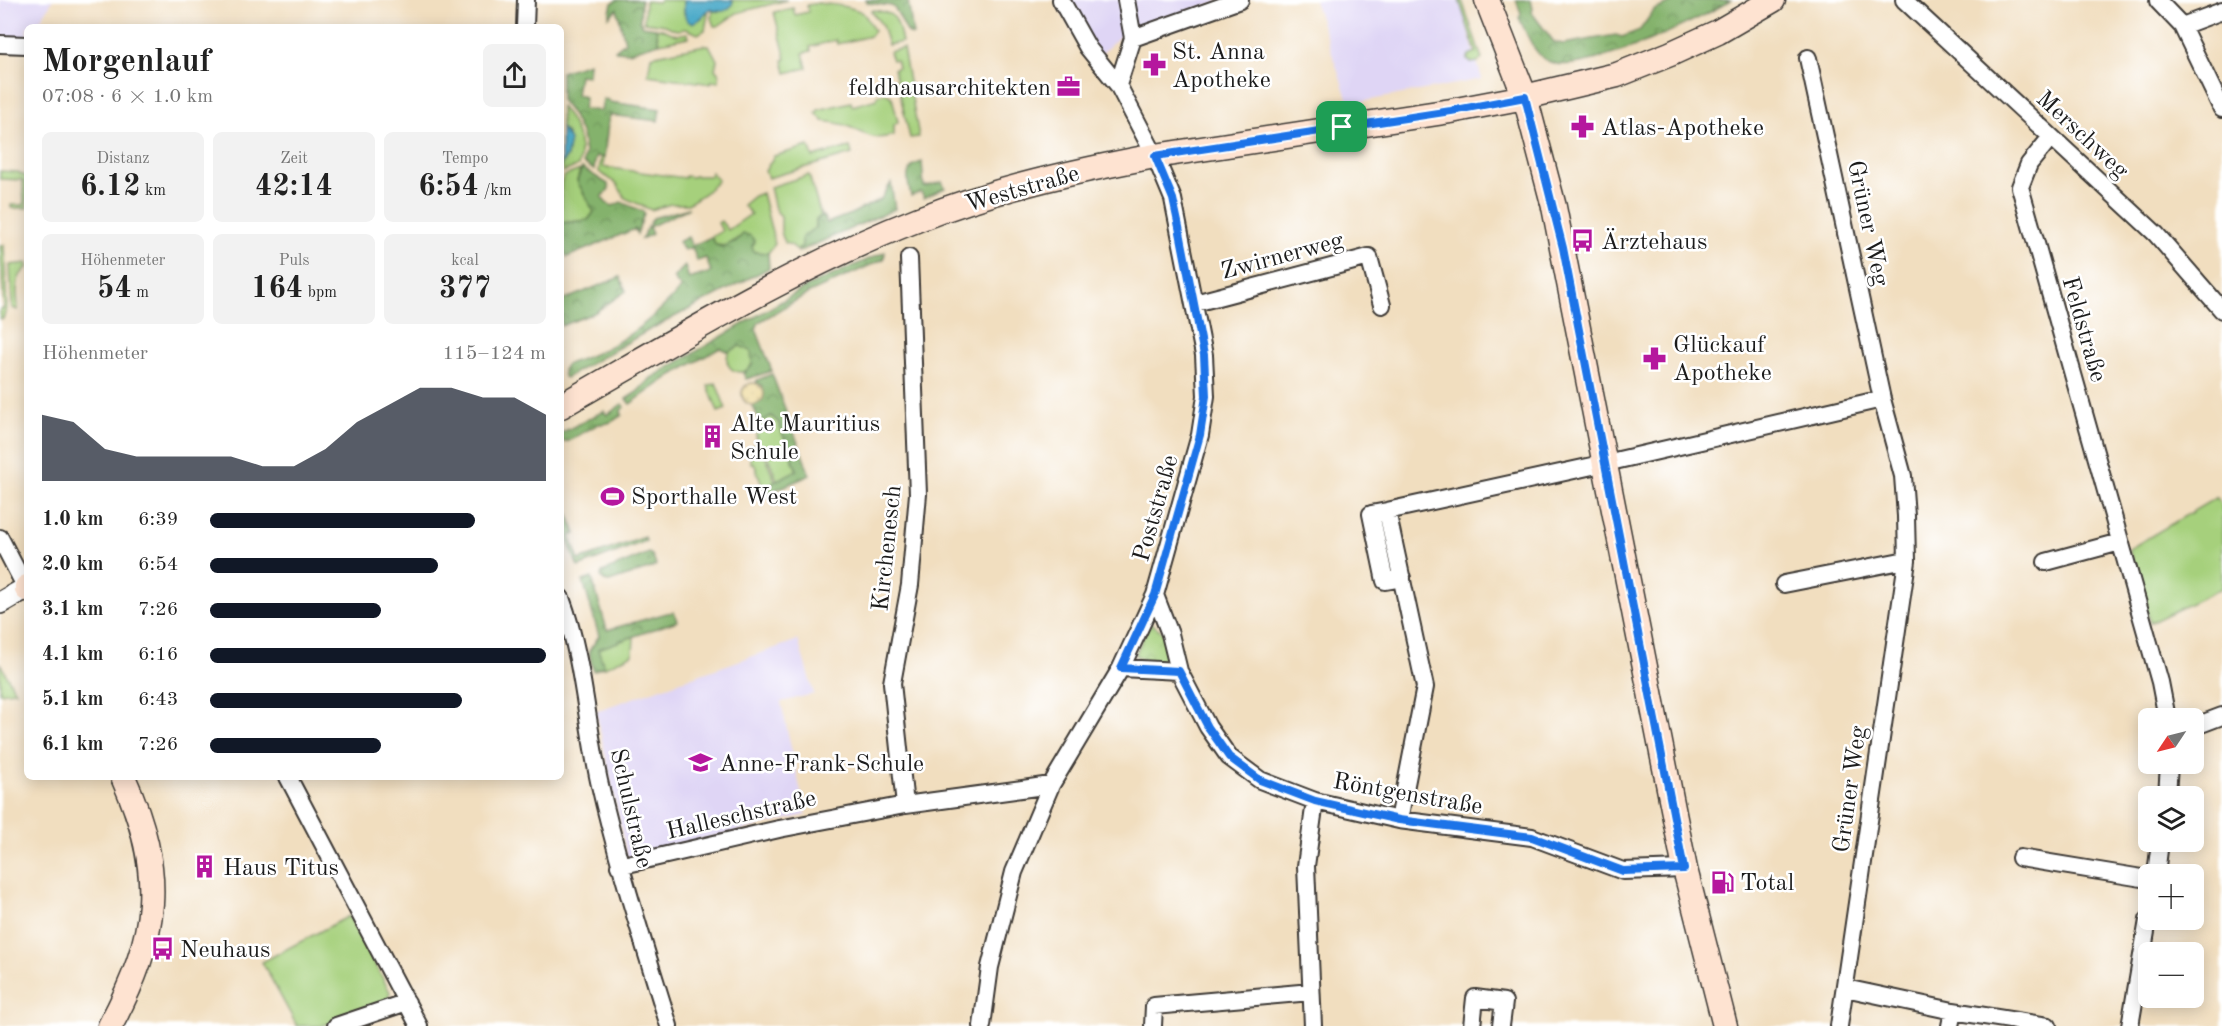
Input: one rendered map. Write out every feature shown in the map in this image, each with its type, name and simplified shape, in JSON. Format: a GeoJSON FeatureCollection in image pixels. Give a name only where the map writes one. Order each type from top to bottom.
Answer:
{"type":"FeatureCollection","features":[{"type":"Feature","properties":{"kind":"main road"},"geometry":{"type":"LineString","coordinates":[[1487,0],[1525,97],[1554,207],[1684,869],[1725,1026]]}},
{"type":"Feature","properties":{"kind":"main road","name":"Weststraße"},"geometry":{"type":"LineString","coordinates":[[564,403],[788,278],[870,239],[970,201],[1074,173],[1155,156],[1451,111],[1525,97],[1617,75],[1718,32],[1773,0]]}},
{"type":"Feature","properties":{"kind":"main road"},"geometry":{"type":"LineString","coordinates":[[110,1026],[137,971],[150,919],[152,890],[145,833],[124,780]]}},
{"type":"Feature","properties":{"kind":"street"},"geometry":{"type":"LineString","coordinates":[[525,24],[526,0]]}},
{"type":"Feature","properties":{"kind":"street","name":"Poststraße"},"geometry":{"type":"LineString","coordinates":[[982,1026],[990,967],[1014,872],[1051,785],[1121,668],[1155,595],[1200,435],[1206,396],[1204,355],[1173,199],[1155,156],[1118,85],[1088,48],[1061,0]]}},
{"type":"Feature","properties":{"kind":"street"},"geometry":{"type":"LineString","coordinates":[[1118,85],[1133,38],[1126,0]]}},
{"type":"Feature","properties":{"kind":"street"},"geometry":{"type":"LineString","coordinates":[[1133,38],[1240,0]]}},
{"type":"Feature","properties":{"kind":"street","name":"Merschweg"},"geometry":{"type":"LineString","coordinates":[[1904,0],[2156,234],[2222,310]]}},
{"type":"Feature","properties":{"kind":"street"},"geometry":{"type":"LineString","coordinates":[[2158,1],[2182,26],[2222,108]]}},
{"type":"Feature","properties":{"kind":"street"},"geometry":{"type":"LineString","coordinates":[[2182,26],[2222,11]]}},
{"type":"Feature","properties":{"kind":"street"},"geometry":{"type":"LineString","coordinates":[[0,44],[24,45]]}},
{"type":"Feature","properties":{"kind":"street","name":"Grüner Weg"},"geometry":{"type":"LineString","coordinates":[[1808,58],[1882,399],[1903,476],[1906,516],[1906,560],[1839,1026]]}},
{"type":"Feature","properties":{"kind":"street","name":"Feldstraße"},"geometry":{"type":"LineString","coordinates":[[2051,137],[2028,164],[2019,187],[2160,682],[2165,708]]}},
{"type":"Feature","properties":{"kind":"street","name":"Zwirnerweg"},"geometry":{"type":"LineString","coordinates":[[1195,303],[1369,257],[1382,305]]}},
{"type":"Feature","properties":{"kind":"street","name":"Kirchenesch"},"geometry":{"type":"LineString","coordinates":[[905,805],[892,682],[910,585],[918,494],[909,258]]}},
{"type":"Feature","properties":{"kind":"street"},"geometry":{"type":"LineString","coordinates":[[1399,820],[1425,687],[1387,511],[1882,399]]}},
{"type":"Feature","properties":{"kind":"street"},"geometry":{"type":"LineString","coordinates":[[0,538],[24,582]]}},
{"type":"Feature","properties":{"kind":"street"},"geometry":{"type":"LineString","coordinates":[[2046,562],[2120,542]]}},
{"type":"Feature","properties":{"kind":"street"},"geometry":{"type":"LineString","coordinates":[[1784,584],[1906,560]]}},
{"type":"Feature","properties":{"kind":"street"},"geometry":{"type":"LineString","coordinates":[[0,603],[24,590]]}},
{"type":"Feature","properties":{"kind":"street","name":"Röntgenstraße"},"geometry":{"type":"LineString","coordinates":[[1155,595],[1170,634],[1179,671],[1208,727],[1229,757],[1260,780],[1315,801],[1399,820],[1532,837],[1623,871],[1684,869]]}},
{"type":"Feature","properties":{"kind":"street","name":"Schulstraße"},"geometry":{"type":"LineString","coordinates":[[564,609],[582,675],[599,777],[619,866],[669,1026]]}},
{"type":"Feature","properties":{"kind":"street"},"geometry":{"type":"LineString","coordinates":[[1121,668],[1179,671]]}},
{"type":"Feature","properties":{"kind":"street"},"geometry":{"type":"LineString","coordinates":[[2204,723],[2222,716]]}},
{"type":"Feature","properties":{"kind":"street"},"geometry":{"type":"LineString","coordinates":[[290,780],[419,1026]]}},
{"type":"Feature","properties":{"kind":"street","name":"Halleschstraße"},"geometry":{"type":"LineString","coordinates":[[619,866],[779,829],[905,805],[1051,785]]}},
{"type":"Feature","properties":{"kind":"street"},"geometry":{"type":"LineString","coordinates":[[1313,1026],[1306,866],[1315,801]]}},
{"type":"Feature","properties":{"kind":"street"},"geometry":{"type":"LineString","coordinates":[[2020,858],[2138,877]]}},
{"type":"Feature","properties":{"kind":"street"},"geometry":{"type":"LineString","coordinates":[[2130,1026],[2146,930]]}},
{"type":"Feature","properties":{"kind":"street"},"geometry":{"type":"LineString","coordinates":[[1845,988],[1952,1018],[2048,1026]]}},
{"type":"Feature","properties":{"kind":"street"},"geometry":{"type":"LineString","coordinates":[[1153,1026],[1154,1006],[1311,992]]}},
{"type":"Feature","properties":{"kind":"street"},"geometry":{"type":"LineString","coordinates":[[1472,1026],[1475,998],[1504,1002],[1501,1026]]}},
{"type":"Feature","properties":{"kind":"street"},"geometry":{"type":"LineString","coordinates":[[336,1026],[407,1002]]}},
{"type":"Feature","properties":{"kind":"shaded area"},"geometry":{"type":"Polygon","coordinates":[[[0,0],[53,0],[38,24],[24,24],[24,38],[0,38],[0,0]]]}},
{"type":"Feature","properties":{"kind":"shaded area"},"geometry":{"type":"Polygon","coordinates":[[[1055,0],[1223,0],[1123,33],[1091,64],[1055,0]]]}},
{"type":"Feature","properties":{"kind":"shaded area"},"geometry":{"type":"Polygon","coordinates":[[[1314,0],[1459,0],[1482,79],[1349,104],[1314,0]]]}},
{"type":"Feature","properties":{"kind":"shaded area","name":"Anne-Frank-Schule"},"geometry":{"type":"Polygon","coordinates":[[[798,640],[814,694],[781,702],[806,815],[627,857],[596,711],[798,640]]]}},
{"type":"Feature","properties":{"kind":"green space"},"geometry":{"type":"Polygon","coordinates":[[[617,0],[641,0],[640,21],[643,26],[656,28],[659,43],[629,52],[615,50],[625,42],[617,9],[609,17],[612,3],[617,0]]]}},
{"type":"Feature","properties":{"kind":"green space"},"geometry":{"type":"Polygon","coordinates":[[[660,0],[684,0],[684,14],[702,18],[709,9],[705,30],[698,34],[687,29],[676,30],[665,25],[644,22],[645,1],[659,2],[660,0]]]}},
{"type":"Feature","properties":{"kind":"green space"},"geometry":{"type":"Polygon","coordinates":[[[732,0],[787,0],[737,13],[718,26],[714,26],[711,18],[713,11],[727,9],[731,6],[732,0]]]}},
{"type":"Feature","properties":{"kind":"green space"},"geometry":{"type":"Polygon","coordinates":[[[866,0],[908,0],[913,35],[906,31],[892,6],[868,3],[866,0]]]}},
{"type":"Feature","properties":{"kind":"green space"},"geometry":{"type":"Polygon","coordinates":[[[1459,0],[1462,0],[1482,59],[1478,62],[1472,63],[1467,60],[1469,55],[1476,52],[1459,0]]]}},
{"type":"Feature","properties":{"kind":"green space"},"geometry":{"type":"Polygon","coordinates":[[[1516,0],[1530,0],[1532,13],[1554,42],[1563,44],[1616,35],[1622,37],[1640,30],[1654,10],[1678,0],[1731,0],[1695,20],[1641,44],[1587,61],[1565,64],[1544,59],[1535,49],[1519,18],[1521,13],[1516,0]]]}},
{"type":"Feature","properties":{"kind":"green space"},"geometry":{"type":"Polygon","coordinates":[[[818,3],[860,11],[874,31],[870,36],[837,44],[836,40],[810,47],[811,51],[803,53],[807,68],[786,73],[783,60],[786,59],[774,12],[793,8],[795,15],[808,12],[807,5],[818,3]]]}},
{"type":"Feature","properties":{"kind":"green space"},"geometry":{"type":"Polygon","coordinates":[[[871,11],[888,13],[895,19],[902,42],[888,45],[882,25],[871,11]]]}},
{"type":"Feature","properties":{"kind":"green space"},"geometry":{"type":"Polygon","coordinates":[[[656,28],[677,35],[687,33],[689,37],[659,43],[656,28]]]}},
{"type":"Feature","properties":{"kind":"green space"},"geometry":{"type":"Polygon","coordinates":[[[709,45],[717,60],[715,69],[719,74],[719,82],[711,81],[711,84],[648,75],[651,56],[709,45]]]}},
{"type":"Feature","properties":{"kind":"green space"},"geometry":{"type":"Polygon","coordinates":[[[903,48],[919,137],[910,138],[894,69],[898,67],[896,60],[892,60],[889,52],[903,48]]]}},
{"type":"Feature","properties":{"kind":"green space"},"geometry":{"type":"Polygon","coordinates":[[[589,63],[588,76],[579,75],[576,95],[585,97],[583,109],[601,111],[603,99],[609,102],[660,109],[658,121],[609,115],[604,158],[596,156],[594,170],[583,163],[585,153],[582,135],[572,114],[564,104],[564,71],[589,63]]]}},
{"type":"Feature","properties":{"kind":"green space"},"geometry":{"type":"Polygon","coordinates":[[[885,93],[892,97],[898,122],[894,125],[894,135],[880,138],[869,136],[844,125],[823,121],[816,113],[818,110],[851,102],[852,106],[877,99],[877,95],[885,93]]]}},
{"type":"Feature","properties":{"kind":"green space"},"geometry":{"type":"Polygon","coordinates":[[[564,111],[577,135],[580,159],[578,166],[564,172],[564,160],[567,156],[567,133],[564,130],[564,111]]]}},
{"type":"Feature","properties":{"kind":"green space"},"geometry":{"type":"Polygon","coordinates":[[[809,146],[813,157],[850,147],[852,154],[768,178],[765,171],[774,156],[809,146]]]}},
{"type":"Feature","properties":{"kind":"green space"},"geometry":{"type":"Polygon","coordinates":[[[601,157],[604,158],[603,167],[685,178],[685,176],[710,176],[711,172],[718,180],[705,193],[688,204],[671,204],[651,210],[625,198],[617,184],[599,172],[601,157]]]}},
{"type":"Feature","properties":{"kind":"green space"},"geometry":{"type":"Polygon","coordinates":[[[922,162],[924,187],[942,182],[945,188],[924,198],[921,192],[911,196],[908,180],[912,167],[922,162]]]}},
{"type":"Feature","properties":{"kind":"green space"},"geometry":{"type":"Polygon","coordinates":[[[582,168],[608,184],[609,189],[602,197],[606,203],[613,206],[621,202],[644,212],[637,234],[635,229],[567,257],[564,252],[564,223],[588,220],[594,212],[577,181],[582,168]]]}},
{"type":"Feature","properties":{"kind":"green space"},"geometry":{"type":"Polygon","coordinates":[[[580,170],[577,181],[594,212],[588,220],[564,223],[564,176],[580,170]]]}},
{"type":"Feature","properties":{"kind":"green space"},"geometry":{"type":"Polygon","coordinates":[[[0,171],[18,172],[24,175],[24,205],[23,180],[0,179],[0,171]]]}},
{"type":"Feature","properties":{"kind":"green space"},"geometry":{"type":"Polygon","coordinates":[[[809,175],[821,216],[816,219],[810,236],[797,250],[785,243],[781,232],[781,217],[775,209],[770,187],[809,175]]]}},
{"type":"Feature","properties":{"kind":"green space"},"geometry":{"type":"Polygon","coordinates":[[[891,183],[895,209],[798,252],[797,250],[802,246],[802,237],[816,227],[816,219],[823,216],[827,223],[851,214],[881,199],[891,183]]]}},
{"type":"Feature","properties":{"kind":"green space"},"geometry":{"type":"Polygon","coordinates":[[[762,193],[775,244],[768,253],[754,252],[752,246],[738,238],[727,246],[716,245],[711,237],[722,231],[718,223],[721,221],[728,230],[751,214],[743,205],[762,193]]]}},
{"type":"Feature","properties":{"kind":"green space"},"geometry":{"type":"Polygon","coordinates":[[[11,205],[24,205],[24,208],[11,208],[11,205]]]}},
{"type":"Feature","properties":{"kind":"green space"},"geometry":{"type":"Polygon","coordinates":[[[689,208],[649,227],[652,234],[641,239],[653,218],[689,208]]]}},
{"type":"Feature","properties":{"kind":"green space"},"geometry":{"type":"Polygon","coordinates":[[[743,234],[750,236],[755,242],[752,246],[754,252],[768,253],[769,268],[649,330],[566,378],[564,377],[564,368],[567,364],[616,343],[657,313],[681,288],[673,278],[685,266],[689,279],[711,272],[706,258],[697,261],[692,247],[684,250],[678,242],[688,237],[692,246],[711,237],[716,245],[722,247],[736,241],[743,234]]]}},
{"type":"Feature","properties":{"kind":"green space"},"geometry":{"type":"Polygon","coordinates":[[[0,245],[4,245],[7,308],[3,319],[0,319],[0,309],[4,309],[0,245]]]}},
{"type":"Feature","properties":{"kind":"green space"},"geometry":{"type":"Polygon","coordinates":[[[885,252],[884,259],[807,294],[759,322],[756,329],[772,371],[746,379],[743,373],[752,365],[751,351],[740,346],[728,352],[720,348],[672,375],[630,404],[626,399],[651,378],[806,287],[885,252]]]}},
{"type":"Feature","properties":{"kind":"green space"},"geometry":{"type":"Polygon","coordinates":[[[24,263],[24,271],[18,282],[18,310],[12,308],[10,265],[24,263]]]}},
{"type":"Feature","properties":{"kind":"green space"},"geometry":{"type":"Polygon","coordinates":[[[620,277],[626,291],[594,313],[564,325],[564,300],[620,277]]]}},
{"type":"Feature","properties":{"kind":"green space"},"geometry":{"type":"Polygon","coordinates":[[[740,346],[749,350],[753,359],[749,368],[740,372],[731,368],[727,359],[731,350],[740,346]]]}},
{"type":"Feature","properties":{"kind":"green space"},"geometry":{"type":"Polygon","coordinates":[[[772,374],[810,475],[762,496],[762,491],[769,488],[775,481],[797,470],[778,422],[771,416],[765,420],[759,420],[753,406],[758,403],[760,386],[756,384],[757,380],[772,374]]]}},
{"type":"Feature","properties":{"kind":"green space"},"geometry":{"type":"Polygon","coordinates":[[[716,383],[726,409],[718,412],[708,386],[716,383]]]}},
{"type":"Feature","properties":{"kind":"green space"},"geometry":{"type":"Polygon","coordinates":[[[622,404],[625,407],[621,410],[622,415],[613,421],[598,424],[564,442],[564,431],[604,411],[607,415],[622,404]]]}},
{"type":"Feature","properties":{"kind":"green space"},"geometry":{"type":"Polygon","coordinates":[[[771,416],[778,422],[797,471],[777,480],[767,455],[754,448],[759,420],[765,420],[771,416]]]}},
{"type":"Feature","properties":{"kind":"green space"},"geometry":{"type":"Polygon","coordinates":[[[753,449],[765,456],[775,481],[769,488],[762,491],[754,463],[751,463],[750,459],[753,449]]]}},
{"type":"Feature","properties":{"kind":"green space"},"geometry":{"type":"Polygon","coordinates":[[[2217,497],[2222,507],[2222,588],[2150,623],[2129,549],[2217,497]]]}},
{"type":"Feature","properties":{"kind":"green space"},"geometry":{"type":"Polygon","coordinates":[[[564,502],[576,534],[570,536],[579,560],[645,537],[646,541],[578,567],[564,532],[564,502]]]}},
{"type":"Feature","properties":{"kind":"green space"},"geometry":{"type":"Polygon","coordinates":[[[649,553],[656,565],[654,567],[609,582],[604,581],[601,576],[602,572],[649,553]]]}},
{"type":"Feature","properties":{"kind":"green space"},"geometry":{"type":"Polygon","coordinates":[[[592,578],[607,630],[674,612],[677,621],[598,649],[604,666],[593,671],[589,651],[599,636],[583,581],[592,578]]]}},
{"type":"Feature","properties":{"kind":"green space"},"geometry":{"type":"Polygon","coordinates":[[[1150,623],[1163,633],[1166,658],[1162,662],[1143,659],[1135,655],[1150,623]]]}},
{"type":"Feature","properties":{"kind":"green space"},"geometry":{"type":"Polygon","coordinates":[[[634,636],[633,654],[603,668],[597,649],[634,636]]]}},
{"type":"Feature","properties":{"kind":"green space"},"geometry":{"type":"Polygon","coordinates":[[[0,663],[15,691],[0,693],[0,663]]]}},
{"type":"Feature","properties":{"kind":"green space"},"geometry":{"type":"Polygon","coordinates":[[[349,916],[390,992],[387,1001],[378,1007],[321,1026],[297,1026],[262,962],[349,916]]]}},
{"type":"Feature","properties":{"kind":"sand"},"geometry":{"type":"Polygon","coordinates":[[[753,383],[761,386],[764,394],[761,402],[753,405],[745,402],[742,394],[745,386],[753,383]]]}},
{"type":"Feature","properties":{"kind":"water"},"geometry":{"type":"Polygon","coordinates":[[[684,0],[732,0],[733,2],[729,9],[719,11],[709,9],[697,21],[689,22],[685,16],[684,0]]]}},
{"type":"Feature","properties":{"kind":"water"},"geometry":{"type":"Polygon","coordinates":[[[564,132],[570,140],[564,160],[564,132]]]}},
{"type":"Feature","properties":{"kind":"place","name":"St. Anna Apotheke"},"geometry":{"type":"Point","coordinates":[1154,65]}},
{"type":"Feature","properties":{"kind":"place","name":"feldhausarchitekten"},"geometry":{"type":"Point","coordinates":[1069,87]}},
{"type":"Feature","properties":{"kind":"place","name":"Atlas-Apotheke"},"geometry":{"type":"Point","coordinates":[1583,127]}},
{"type":"Feature","properties":{"kind":"place","name":"Ärztehaus"},"geometry":{"type":"Point","coordinates":[1583,241]}},
{"type":"Feature","properties":{"kind":"place","name":"Glückauf Apotheke"},"geometry":{"type":"Point","coordinates":[1655,358]}},
{"type":"Feature","properties":{"kind":"place","name":"Alte Mauritius Schule"},"geometry":{"type":"Point","coordinates":[712,437]}},
{"type":"Feature","properties":{"kind":"place","name":"Sporthalle West"},"geometry":{"type":"Point","coordinates":[613,496]}},
{"type":"Feature","properties":{"kind":"place","name":"Anne-Frank-Schule"},"geometry":{"type":"Point","coordinates":[701,763]}},
{"type":"Feature","properties":{"kind":"place","name":"Haus Titus"},"geometry":{"type":"Point","coordinates":[205,867]}},
{"type":"Feature","properties":{"kind":"place","name":"Total"},"geometry":{"type":"Point","coordinates":[1722,882]}},
{"type":"Feature","properties":{"kind":"place","name":"Neuhaus"},"geometry":{"type":"Point","coordinates":[162,949]}},
{"type":"Feature","properties":{"kind":"route"},"geometry":{"type":"LineString","coordinates":[[1525,97],[1563,248],[1684,869],[1623,871],[1532,837],[1399,820],[1315,801],[1260,780],[1229,757],[1208,727],[1179,671],[1121,668],[1155,595],[1200,435],[1206,396],[1204,355],[1179,227],[1173,199],[1155,156],[1342,127],[1451,111],[1525,97]]}}]}
